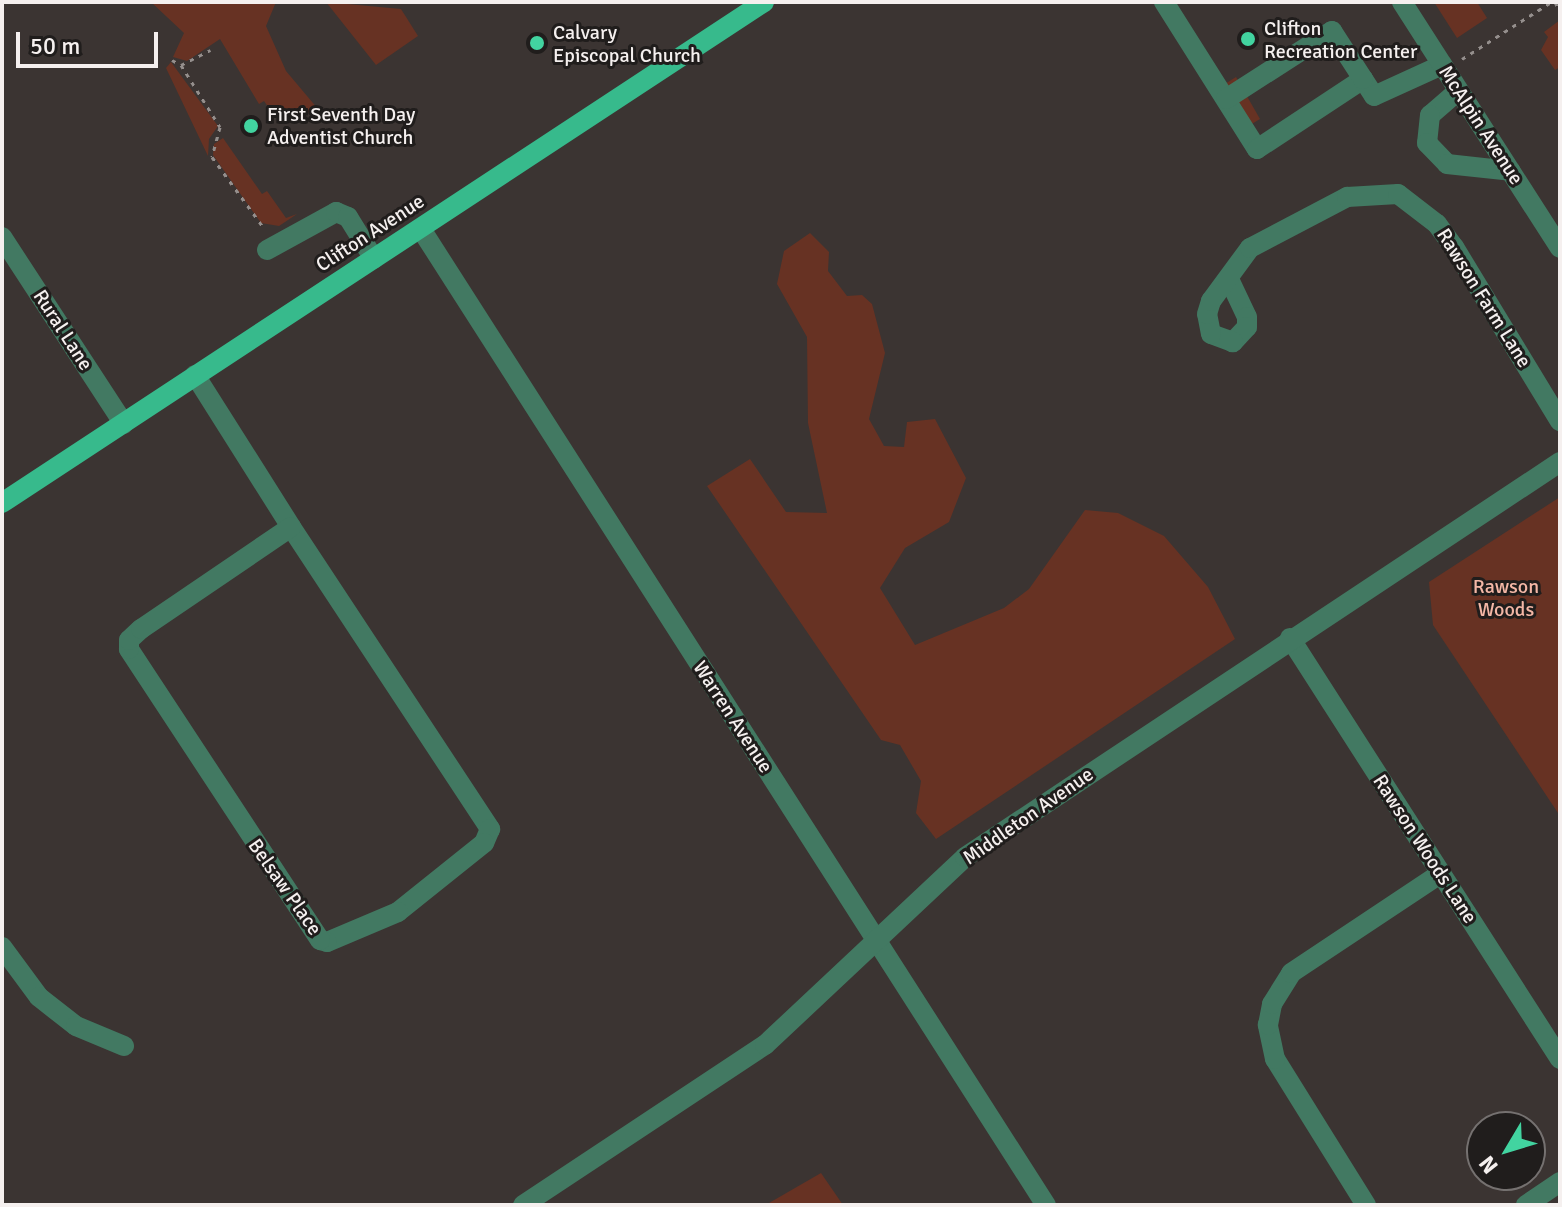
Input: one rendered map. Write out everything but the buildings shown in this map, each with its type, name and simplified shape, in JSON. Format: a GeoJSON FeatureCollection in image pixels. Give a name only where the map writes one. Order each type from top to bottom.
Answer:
{"type":"FeatureCollection","features":[{"type":"Feature","properties":{"kind":"main road","name":"Clifton Avenue"},"geometry":{"type":"LineString","coordinates":[[2,503],[764,2]]}},
{"type":"Feature","properties":{"kind":"street"},"geometry":{"type":"LineString","coordinates":[[1164,2],[1257,149],[1363,79]]}},
{"type":"Feature","properties":{"kind":"street","name":"McAlpin Avenue"},"geometry":{"type":"LineString","coordinates":[[1402,2],[1560,248]]}},
{"type":"Feature","properties":{"kind":"street"},"geometry":{"type":"LineString","coordinates":[[1226,99],[1332,31],[1374,96],[1442,65]]}},
{"type":"Feature","properties":{"kind":"street"},"geometry":{"type":"LineString","coordinates":[[1458,91],[1430,115],[1427,143],[1447,164],[1511,171]]}},
{"type":"Feature","properties":{"kind":"street","name":"Rawson Farm Lane"},"geometry":{"type":"LineString","coordinates":[[1229,279],[1250,248],[1326,205],[1370,193],[1398,194],[1437,224],[1454,247],[1560,421]]}},
{"type":"Feature","properties":{"kind":"street"},"geometry":{"type":"LineString","coordinates":[[267,240],[336,212],[348,217],[374,259]]}},
{"type":"Feature","properties":{"kind":"street","name":"Warren Avenue"},"geometry":{"type":"LineString","coordinates":[[421,229],[1046,1205]]}},
{"type":"Feature","properties":{"kind":"street","name":"Rural Lane"},"geometry":{"type":"LineString","coordinates":[[2,237],[124,424]]}},
{"type":"Feature","properties":{"kind":"street","name":"Belsaw Place"},"geometry":{"type":"LineString","coordinates":[[195,375],[490,829],[484,843],[398,912],[327,942],[320,940],[129,649],[129,640],[141,629],[291,527]]}},
{"type":"Feature","properties":{"kind":"street","name":"Middleton Avenue"},"geometry":{"type":"LineString","coordinates":[[523,1205],[765,1045],[878,943],[965,857],[1290,638],[1560,462]]}},
{"type":"Feature","properties":{"kind":"street","name":"Rawson Woods Lane"},"geometry":{"type":"LineString","coordinates":[[1290,638],[1560,1059]]}},
{"type":"Feature","properties":{"kind":"street"},"geometry":{"type":"LineString","coordinates":[[1366,1205],[1275,1059],[1268,1025],[1272,1004],[1291,973],[1440,874]]}},
{"type":"Feature","properties":{"kind":"street"},"geometry":{"type":"LineString","coordinates":[[2,947],[39,997],[76,1026],[124,1046]]}},
{"type":"Feature","properties":{"kind":"street"},"geometry":{"type":"LineString","coordinates":[[1526,1205],[1560,1182]]}},
{"type":"Feature","properties":{"kind":"path"},"geometry":{"type":"LineString","coordinates":[[1462,59],[1553,2],[1560,11]]}},
{"type":"Feature","properties":{"kind":"path"},"geometry":{"type":"LineString","coordinates":[[181,65],[210,50]]}},
{"type":"Feature","properties":{"kind":"path"},"geometry":{"type":"LineString","coordinates":[[172,60],[181,65],[220,127],[212,157],[267,240]]}},
{"type":"Feature","properties":{"kind":"green space"},"geometry":{"type":"Polygon","coordinates":[[[151,2],[276,2],[266,26],[286,71],[318,109],[299,117],[275,117],[264,101],[259,104],[220,39],[187,61],[173,57],[184,33],[151,2]]]}},
{"type":"Feature","properties":{"kind":"green space"},"geometry":{"type":"Polygon","coordinates":[[[326,2],[401,9],[418,36],[376,65],[326,2]]]}},
{"type":"Feature","properties":{"kind":"green space"},"geometry":{"type":"Polygon","coordinates":[[[1434,2],[1477,2],[1487,18],[1457,38],[1434,2]]]}},
{"type":"Feature","properties":{"kind":"green space"},"geometry":{"type":"Polygon","coordinates":[[[1560,20],[1560,67],[1555,70],[1541,50],[1548,37],[1544,32],[1560,20]]]}},
{"type":"Feature","properties":{"kind":"green space"},"geometry":{"type":"Polygon","coordinates":[[[171,62],[218,126],[209,139],[208,156],[166,68],[171,62]]]}},
{"type":"Feature","properties":{"kind":"green space"},"geometry":{"type":"Polygon","coordinates":[[[1236,77],[1260,119],[1237,133],[1212,92],[1236,77]]]}},
{"type":"Feature","properties":{"kind":"green space"},"geometry":{"type":"Polygon","coordinates":[[[223,138],[262,194],[267,191],[286,218],[297,214],[279,226],[261,223],[213,155],[214,144],[223,138]]]}},
{"type":"Feature","properties":{"kind":"green space"},"geometry":{"type":"Polygon","coordinates":[[[810,233],[829,252],[828,271],[847,296],[862,295],[872,304],[885,353],[869,419],[884,446],[904,447],[907,422],[935,419],[966,478],[949,522],[905,548],[880,588],[915,645],[1004,608],[1029,589],[1085,510],[1118,513],[1164,536],[1208,587],[1235,639],[936,839],[916,813],[921,781],[900,745],[881,740],[707,486],[750,459],[786,512],[827,513],[808,423],[807,337],[777,284],[784,251],[810,233]]]}},
{"type":"Feature","properties":{"kind":"green space","name":"Rawson Woods"},"geometry":{"type":"Polygon","coordinates":[[[1560,497],[1560,816],[1433,625],[1429,582],[1560,497]]]}},
{"type":"Feature","properties":{"kind":"green space"},"geometry":{"type":"Polygon","coordinates":[[[821,1173],[843,1205],[770,1205],[769,1203],[821,1173]]]}},
{"type":"Feature","properties":{"kind":"place","name":"Clifton Recreation Center"},"geometry":{"type":"Point","coordinates":[1248,39]}},
{"type":"Feature","properties":{"kind":"place","name":"Calvary Episcopal Church"},"geometry":{"type":"Point","coordinates":[537,43]}},
{"type":"Feature","properties":{"kind":"place","name":"First Seventh Day Adventist Church"},"geometry":{"type":"Point","coordinates":[251,126]}}]}
